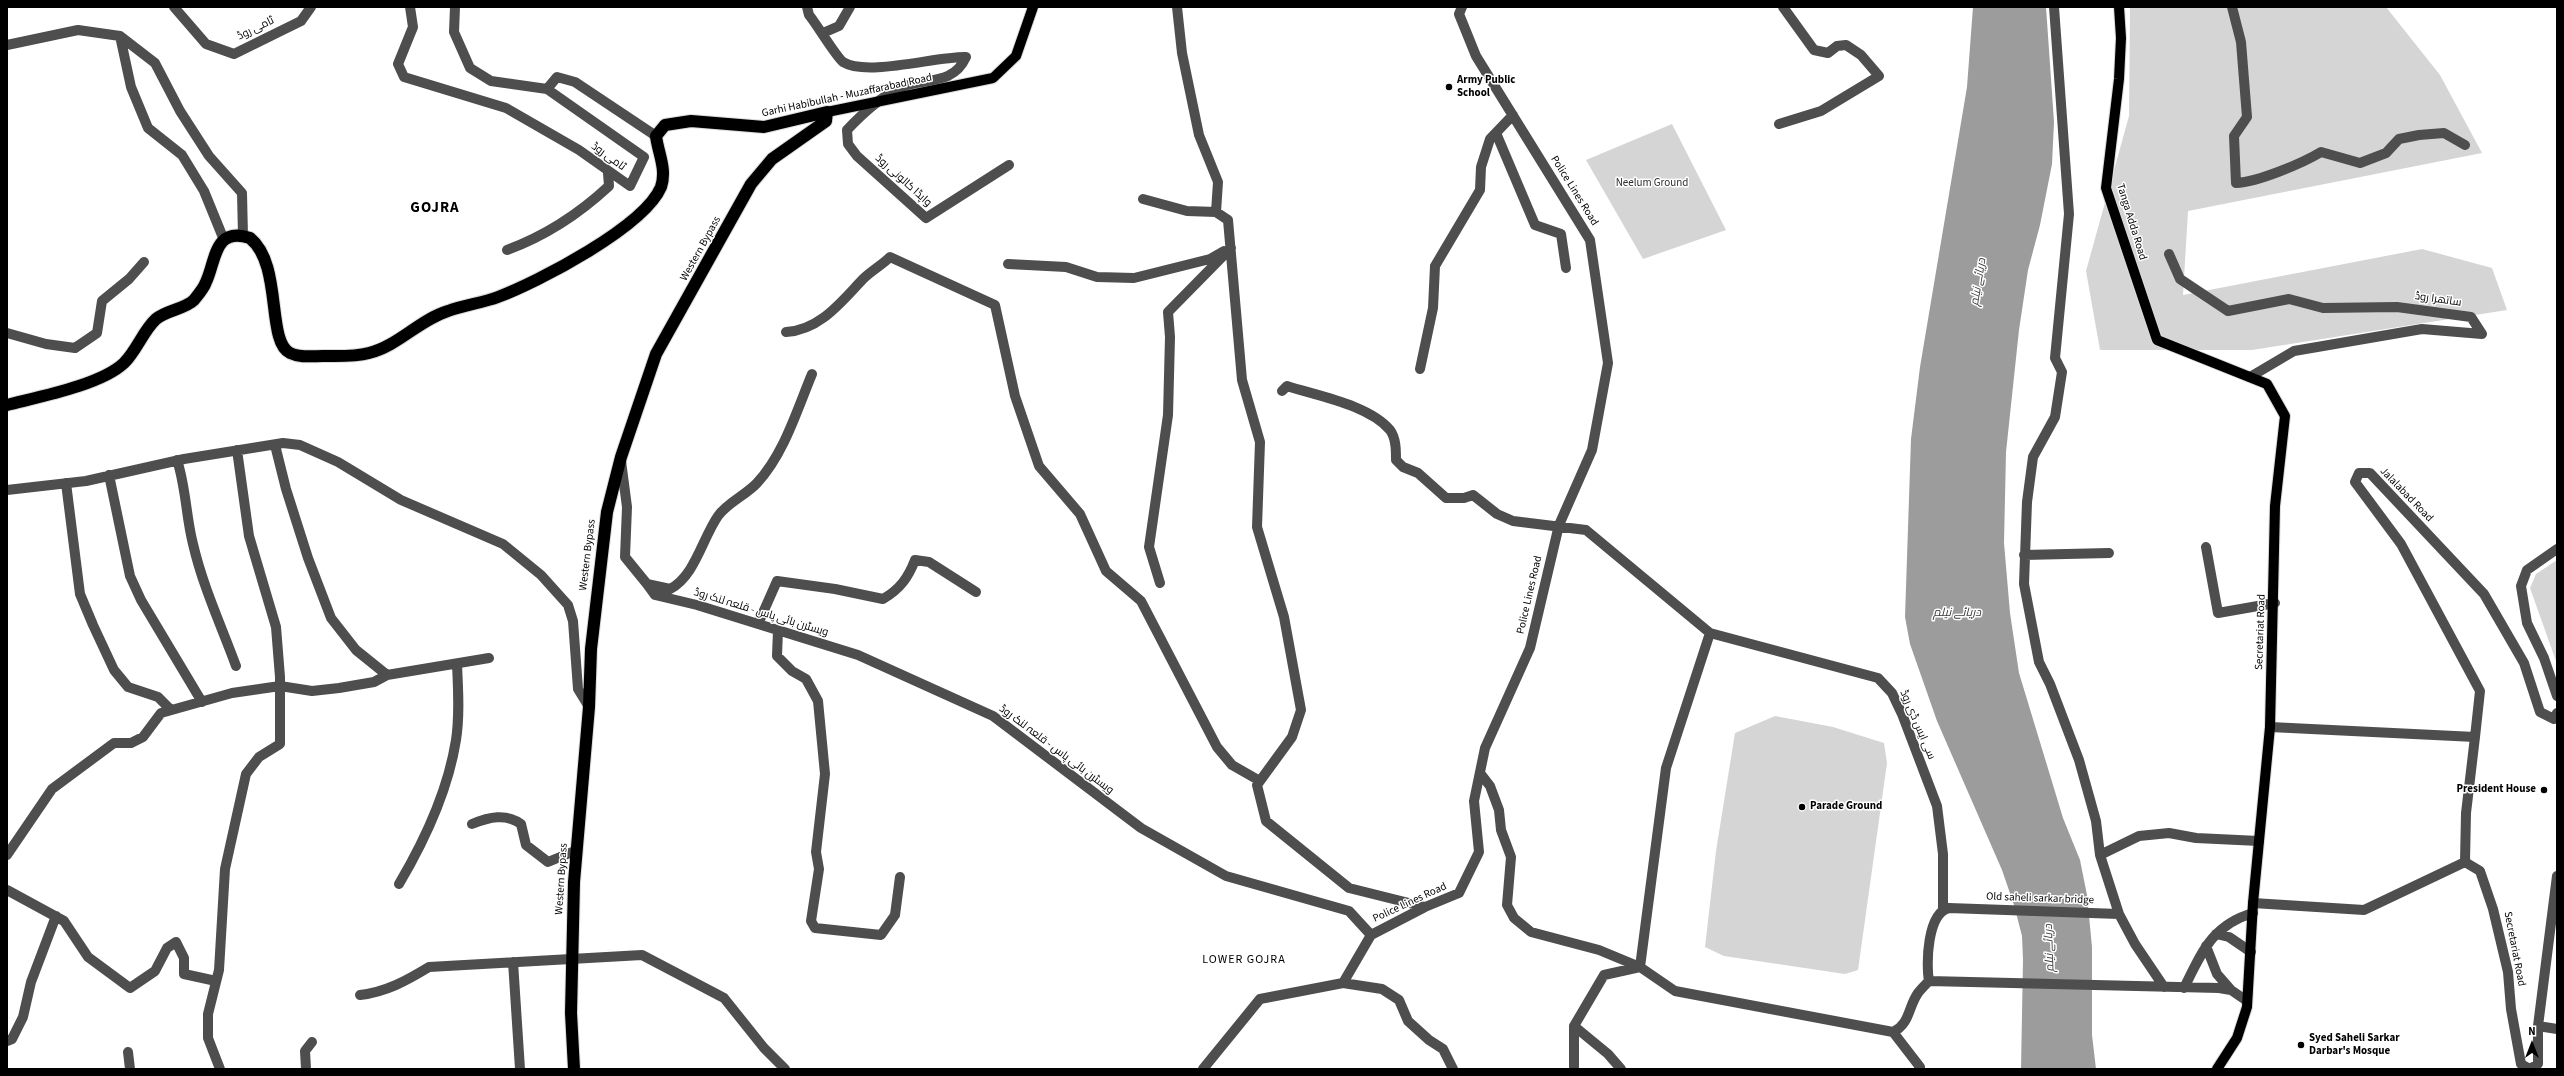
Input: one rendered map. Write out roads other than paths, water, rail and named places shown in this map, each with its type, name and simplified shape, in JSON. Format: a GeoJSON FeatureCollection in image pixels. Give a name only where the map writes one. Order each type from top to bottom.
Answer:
{"type":"FeatureCollection","features":[{"type":"Feature","properties":{"kind":"highway","name":"Garhi Habibullah - Muzaffarabad Road"},"geometry":{"type":"LineString","coordinates":[[656,136],[665,125],[678,122],[691,121],[764,127],[827,112]]}},
{"type":"Feature","properties":{"kind":"highway","name":"Western Bypass"},"geometry":{"type":"LineString","coordinates":[[574,1069],[570,1013],[571,958],[577,850],[589,708],[591,649],[599,570],[607,512],[621,457],[656,354],[751,184],[772,158],[826,121],[827,112]]}},
{"type":"Feature","properties":{"kind":"highway"},"geometry":{"type":"LineString","coordinates":[[7,405],[94,381],[122,365],[136,350],[152,324],[162,314],[193,301],[206,282],[218,246],[224,240],[243,236],[256,244],[266,263],[272,281],[278,339],[283,348],[291,354],[307,356],[369,353],[387,346],[433,317],[504,295],[544,276],[605,242],[637,214],[660,187],[662,162],[656,136]]}},
{"type":"Feature","properties":{"kind":"main road","name":"Garhi Habibullah - Muzaffarabad Road"},"geometry":{"type":"LineString","coordinates":[[827,112],[872,105],[993,78],[1016,56],[1033,7]]}},
{"type":"Feature","properties":{"kind":"main road","name":"Tanga Adda Road"},"geometry":{"type":"LineString","coordinates":[[2119,7],[2121,38],[2119,79],[2106,188],[2157,340],[2250,377]]}},
{"type":"Feature","properties":{"kind":"main road","name":"Secretariat Road"},"geometry":{"type":"LineString","coordinates":[[2217,1069],[2237,1038],[2247,1001],[2252,952],[2253,908],[2270,727],[2275,603],[2275,506],[2285,416],[2268,384],[2250,377]]}},
{"type":"Feature","properties":{"kind":"street","name":"ٹامی روڈ"},"geometry":{"type":"LineString","coordinates":[[174,7],[206,44],[234,54],[301,21],[311,7]]}},
{"type":"Feature","properties":{"kind":"street","name":"ٹامی روڈ"},"geometry":{"type":"LineString","coordinates":[[410,7],[413,27],[398,64],[404,77],[506,108],[579,150],[608,172],[630,186],[644,157],[547,89]]}},
{"type":"Feature","properties":{"kind":"street"},"geometry":{"type":"LineString","coordinates":[[455,7],[454,32],[470,68],[491,80],[547,89],[557,77],[574,82],[656,136]]}},
{"type":"Feature","properties":{"kind":"street"},"geometry":{"type":"LineString","coordinates":[[807,7],[809,14],[842,61],[859,67],[924,63],[950,57],[966,57],[961,69],[944,78],[898,88],[872,105]]}},
{"type":"Feature","properties":{"kind":"street"},"geometry":{"type":"LineString","coordinates":[[823,33],[839,26],[850,7]]}},
{"type":"Feature","properties":{"kind":"street"},"geometry":{"type":"LineString","coordinates":[[1177,7],[1182,53],[1199,135],[1218,182],[1216,212]]}},
{"type":"Feature","properties":{"kind":"street","name":"Police Lines Road"},"geometry":{"type":"LineString","coordinates":[[1343,983],[1371,935],[1425,906],[1459,893],[1479,852],[1474,801],[1486,748],[1530,648],[1559,525],[1592,450],[1608,363],[1590,240],[1476,56],[1459,14],[1462,7]]}},
{"type":"Feature","properties":{"kind":"street"},"geometry":{"type":"LineString","coordinates":[[1779,124],[1821,111],[1879,76],[1861,55],[1846,45],[1837,46],[1828,53],[1814,50],[1783,7]]}},
{"type":"Feature","properties":{"kind":"street"},"geometry":{"type":"LineString","coordinates":[[2054,7],[2069,214],[2055,358],[2062,372],[2055,417],[2034,457],[2027,502],[2024,584],[2039,662],[2050,684],[2079,760],[2096,821],[2100,855],[2116,914],[2164,987]]}},
{"type":"Feature","properties":{"kind":"street"},"geometry":{"type":"LineString","coordinates":[[2232,7],[2241,42],[2247,117],[2234,136],[2236,183],[2250,182],[2305,162],[2321,152],[2360,163],[2386,152],[2399,139],[2419,135],[2444,133],[2465,145]]}},
{"type":"Feature","properties":{"kind":"street"},"geometry":{"type":"LineString","coordinates":[[7,45],[78,30],[120,36],[155,63],[180,111],[209,156],[242,193],[243,236]]}},
{"type":"Feature","properties":{"kind":"street"},"geometry":{"type":"LineString","coordinates":[[120,36],[131,86],[148,128],[182,155],[204,191],[224,240]]}},
{"type":"Feature","properties":{"kind":"street","name":"واپڈا کالونی روڈ"},"geometry":{"type":"LineString","coordinates":[[872,105],[847,130],[848,144],[857,156],[926,218],[1009,165]]}},
{"type":"Feature","properties":{"kind":"street"},"geometry":{"type":"LineString","coordinates":[[1420,369],[1433,308],[1435,266],[1480,190],[1480,166],[1490,139],[1513,115]]}},
{"type":"Feature","properties":{"kind":"street"},"geometry":{"type":"LineString","coordinates":[[1496,133],[1535,225],[1561,234],[1566,268]]}},
{"type":"Feature","properties":{"kind":"street"},"geometry":{"type":"LineString","coordinates":[[507,250],[528,242],[588,206],[609,186],[608,172]]}},
{"type":"Feature","properties":{"kind":"street"},"geometry":{"type":"LineString","coordinates":[[1143,199],[1187,211],[1216,212],[1228,220],[1242,380],[1260,442],[1257,527],[1284,617],[1301,710],[1292,737],[1257,785],[1266,821],[1349,888],[1425,906]]}},
{"type":"Feature","properties":{"kind":"street"},"geometry":{"type":"LineString","coordinates":[[1008,264],[1066,267],[1097,277],[1134,278],[1210,259],[1231,248]]}},
{"type":"Feature","properties":{"kind":"street"},"geometry":{"type":"LineString","coordinates":[[1160,583],[1149,547],[1168,414],[1170,337],[1168,312],[1231,248]]}},
{"type":"Feature","properties":{"kind":"street","name":"ساتھرا روڈ"},"geometry":{"type":"LineString","coordinates":[[2170,254],[2180,279],[2228,311],[2290,299],[2323,308],[2397,307],[2471,317],[2482,334],[2422,329],[2294,351],[2250,377]]}},
{"type":"Feature","properties":{"kind":"street"},"geometry":{"type":"LineString","coordinates":[[786,332],[800,331],[835,310],[865,278],[890,257],[996,305],[1015,396],[1039,466],[1080,514],[1106,571],[1141,601],[1217,747],[1232,765],[1260,780]]}},
{"type":"Feature","properties":{"kind":"street"},"geometry":{"type":"LineString","coordinates":[[7,333],[46,344],[75,348],[97,333],[102,301],[129,279],[144,262]]}},
{"type":"Feature","properties":{"kind":"street"},"geometry":{"type":"LineString","coordinates":[[647,584],[670,589],[682,582],[718,515],[757,483],[770,466],[790,428],[812,374]]}},
{"type":"Feature","properties":{"kind":"street"},"geometry":{"type":"LineString","coordinates":[[1282,391],[1287,386],[1331,400],[1351,404],[1375,418],[1390,431],[1396,445],[1396,460],[1403,467],[1424,477],[1446,498],[1473,495],[1496,514],[1513,521],[1559,525],[1586,530],[1710,633],[1666,768],[1640,967]]}},
{"type":"Feature","properties":{"kind":"street"},"geometry":{"type":"LineString","coordinates":[[275,445],[308,558],[331,618],[356,650],[387,675]]}},
{"type":"Feature","properties":{"kind":"street"},"geometry":{"type":"LineString","coordinates":[[7,490],[66,483],[177,460],[237,450],[275,445],[300,445],[338,462],[401,500],[503,544],[541,575],[568,605],[573,621],[578,689],[589,708]]}},
{"type":"Feature","properties":{"kind":"street"},"geometry":{"type":"LineString","coordinates":[[220,1069],[208,1038],[208,1014],[216,981],[224,906],[225,869],[246,774],[259,757],[280,744],[280,686],[276,627],[249,536],[237,450]]}},
{"type":"Feature","properties":{"kind":"street","name":"ویسٹرن بائی پاس - قلعہ لنک روڈ"},"geometry":{"type":"LineString","coordinates":[[621,457],[627,507],[625,557],[655,595],[758,624],[858,655],[993,716],[1141,828],[1226,876],[1349,911],[1371,935]]}},
{"type":"Feature","properties":{"kind":"street"},"geometry":{"type":"LineString","coordinates":[[177,460],[183,478],[187,517],[202,582],[236,666]]}},
{"type":"Feature","properties":{"kind":"street","name":"Jalalabad Road"},"geometry":{"type":"LineString","coordinates":[[2465,862],[2466,813],[2480,691],[2401,544],[2355,482],[2358,473],[2370,473],[2484,594],[2524,663],[2540,712],[2554,719],[2557,713]]}},
{"type":"Feature","properties":{"kind":"street"},"geometry":{"type":"LineString","coordinates":[[110,475],[130,576],[141,600],[202,702]]}},
{"type":"Feature","properties":{"kind":"street"},"geometry":{"type":"LineString","coordinates":[[66,483],[80,594],[114,670],[128,687],[158,697],[172,710]]}},
{"type":"Feature","properties":{"kind":"street"},"geometry":{"type":"LineString","coordinates":[[2206,547],[2218,613],[2275,603]]}},
{"type":"Feature","properties":{"kind":"street"},"geometry":{"type":"LineString","coordinates":[[2557,549],[2527,570],[2521,586],[2527,623],[2544,658],[2557,696]]}},
{"type":"Feature","properties":{"kind":"street"},"geometry":{"type":"LineString","coordinates":[[2024,555],[2109,553]]}},
{"type":"Feature","properties":{"kind":"street"},"geometry":{"type":"LineString","coordinates":[[758,624],[777,581],[835,589],[883,599],[897,591],[909,575],[916,560],[929,562],[976,592]]}},
{"type":"Feature","properties":{"kind":"street"},"geometry":{"type":"LineString","coordinates":[[778,630],[777,656],[792,671],[806,679],[818,701],[825,774],[816,852],[819,869],[811,921],[815,928],[881,935],[895,915],[900,877]]}},
{"type":"Feature","properties":{"kind":"street","name":"سی ایس ڈی روڈ"},"geometry":{"type":"LineString","coordinates":[[1710,633],[1878,678],[1892,694],[1937,806],[1943,854],[1943,909]]}},
{"type":"Feature","properties":{"kind":"street"},"geometry":{"type":"LineString","coordinates":[[7,855],[52,788],[114,743],[131,743],[143,737],[161,713],[232,694],[280,686],[318,690],[374,682],[387,675],[489,658]]}},
{"type":"Feature","properties":{"kind":"street"},"geometry":{"type":"LineString","coordinates":[[399,884],[424,840],[441,798],[456,740],[457,664]]}},
{"type":"Feature","properties":{"kind":"street"},"geometry":{"type":"LineString","coordinates":[[2270,727],[2475,737]]}},
{"type":"Feature","properties":{"kind":"street"},"geometry":{"type":"LineString","coordinates":[[1480,773],[1490,786],[1499,810],[1501,830],[1511,858],[1507,905],[1514,918],[1531,932],[1599,950],[1640,967],[1675,990],[1893,1032],[1901,1028],[1906,1022],[1918,993],[1929,982],[1963,981],[2231,990]]}},
{"type":"Feature","properties":{"kind":"street"},"geometry":{"type":"LineString","coordinates":[[472,824],[488,818],[512,818],[521,824],[526,845],[548,862],[577,850]]}},
{"type":"Feature","properties":{"kind":"street"},"geometry":{"type":"LineString","coordinates":[[2100,855],[2139,836],[2169,833],[2196,838],[2259,841]]}},
{"type":"Feature","properties":{"kind":"street"},"geometry":{"type":"LineString","coordinates":[[2184,988],[2206,946],[2216,934],[2235,918],[2253,908],[2364,910],[2465,862]]}},
{"type":"Feature","properties":{"kind":"street","name":"Secretariat Road"},"geometry":{"type":"LineString","coordinates":[[2465,862],[2480,871],[2493,909],[2508,972],[2518,1051],[2521,1064],[2526,1068],[2538,1064],[2538,1026],[2552,946],[2557,876]]}},
{"type":"Feature","properties":{"kind":"street"},"geometry":{"type":"LineString","coordinates":[[7,890],[64,921],[88,957],[130,988],[155,971],[167,948],[176,942],[184,958],[184,974],[216,981]]}},
{"type":"Feature","properties":{"kind":"street","name":"Old saheli sarkar bridge"},"geometry":{"type":"LineString","coordinates":[[1943,909],[1965,908],[2116,914]]}},
{"type":"Feature","properties":{"kind":"street"},"geometry":{"type":"LineString","coordinates":[[1929,982],[1927,949],[1939,915],[1943,909]]}},
{"type":"Feature","properties":{"kind":"street"},"geometry":{"type":"LineString","coordinates":[[7,1041],[12,1039],[23,1017],[31,982],[56,916]]}},
{"type":"Feature","properties":{"kind":"street"},"geometry":{"type":"LineString","coordinates":[[2216,934],[2229,937],[2252,952]]}},
{"type":"Feature","properties":{"kind":"street"},"geometry":{"type":"LineString","coordinates":[[2206,946],[2217,974],[2231,990],[2247,1001]]}},
{"type":"Feature","properties":{"kind":"street"},"geometry":{"type":"LineString","coordinates":[[360,995],[374,994],[401,984],[429,967],[642,955],[724,998],[764,1048],[785,1069]]}},
{"type":"Feature","properties":{"kind":"street"},"geometry":{"type":"LineString","coordinates":[[513,962],[520,1069]]}},
{"type":"Feature","properties":{"kind":"street"},"geometry":{"type":"LineString","coordinates":[[1574,1069],[1574,1026],[1604,975],[1640,967]]}},
{"type":"Feature","properties":{"kind":"street"},"geometry":{"type":"LineString","coordinates":[[1203,1069],[1260,999],[1343,983],[1382,989],[1399,1000],[1408,1022],[1429,1040],[1443,1049],[1452,1069]]}},
{"type":"Feature","properties":{"kind":"street"},"geometry":{"type":"LineString","coordinates":[[1574,1026],[1608,1054],[1621,1069]]}},
{"type":"Feature","properties":{"kind":"street"},"geometry":{"type":"LineString","coordinates":[[2538,1026],[2557,1029]]}},
{"type":"Feature","properties":{"kind":"street"},"geometry":{"type":"LineString","coordinates":[[1893,1032],[1920,1067],[1919,1069]]}},
{"type":"Feature","properties":{"kind":"street"},"geometry":{"type":"LineString","coordinates":[[306,1069],[305,1050],[312,1042]]}},
{"type":"Feature","properties":{"kind":"street"},"geometry":{"type":"LineString","coordinates":[[128,1052],[130,1069]]}},
{"type":"Feature","properties":{"kind":"water","name":"دریائے نیلم"},"geometry":{"type":"Polygon","coordinates":[[[1973,7],[2046,7],[2054,122],[2052,164],[2040,225],[2028,270],[2019,330],[2006,452],[2004,543],[2010,613],[2019,673],[2063,818],[2080,860],[2087,895],[2092,947],[2092,1035],[2096,1069],[2021,1069],[2022,936],[2014,905],[2002,870],[1937,721],[1910,644],[1905,617],[1911,439],[1920,367],[1967,87],[1973,7]]]}},
{"type":"Feature","properties":{"kind":"place","name":"Army Public School"},"geometry":{"type":"Point","coordinates":[1449,87]}},
{"type":"Feature","properties":{"kind":"place","name":"President House"},"geometry":{"type":"Point","coordinates":[2544,790]}},
{"type":"Feature","properties":{"kind":"place","name":"Parade Ground"},"geometry":{"type":"Point","coordinates":[1802,807]}},
{"type":"Feature","properties":{"kind":"place","name":"Syed Saheli Sarkar Darbar's Mosque"},"geometry":{"type":"Point","coordinates":[2301,1045]}},
{"type":"Feature","properties":{"kind":"district","name":"GOJRA"},"geometry":{"type":"Point","coordinates":[435,209]}},
{"type":"Feature","properties":{"kind":"district","name":"LOWER GOJRA"},"geometry":{"type":"Point","coordinates":[1244,960]}},
{"type":"Feature","properties":{"kind":"park label","name":"Neelum Ground"},"geometry":{"type":"Point","coordinates":[1652,184]}}]}
